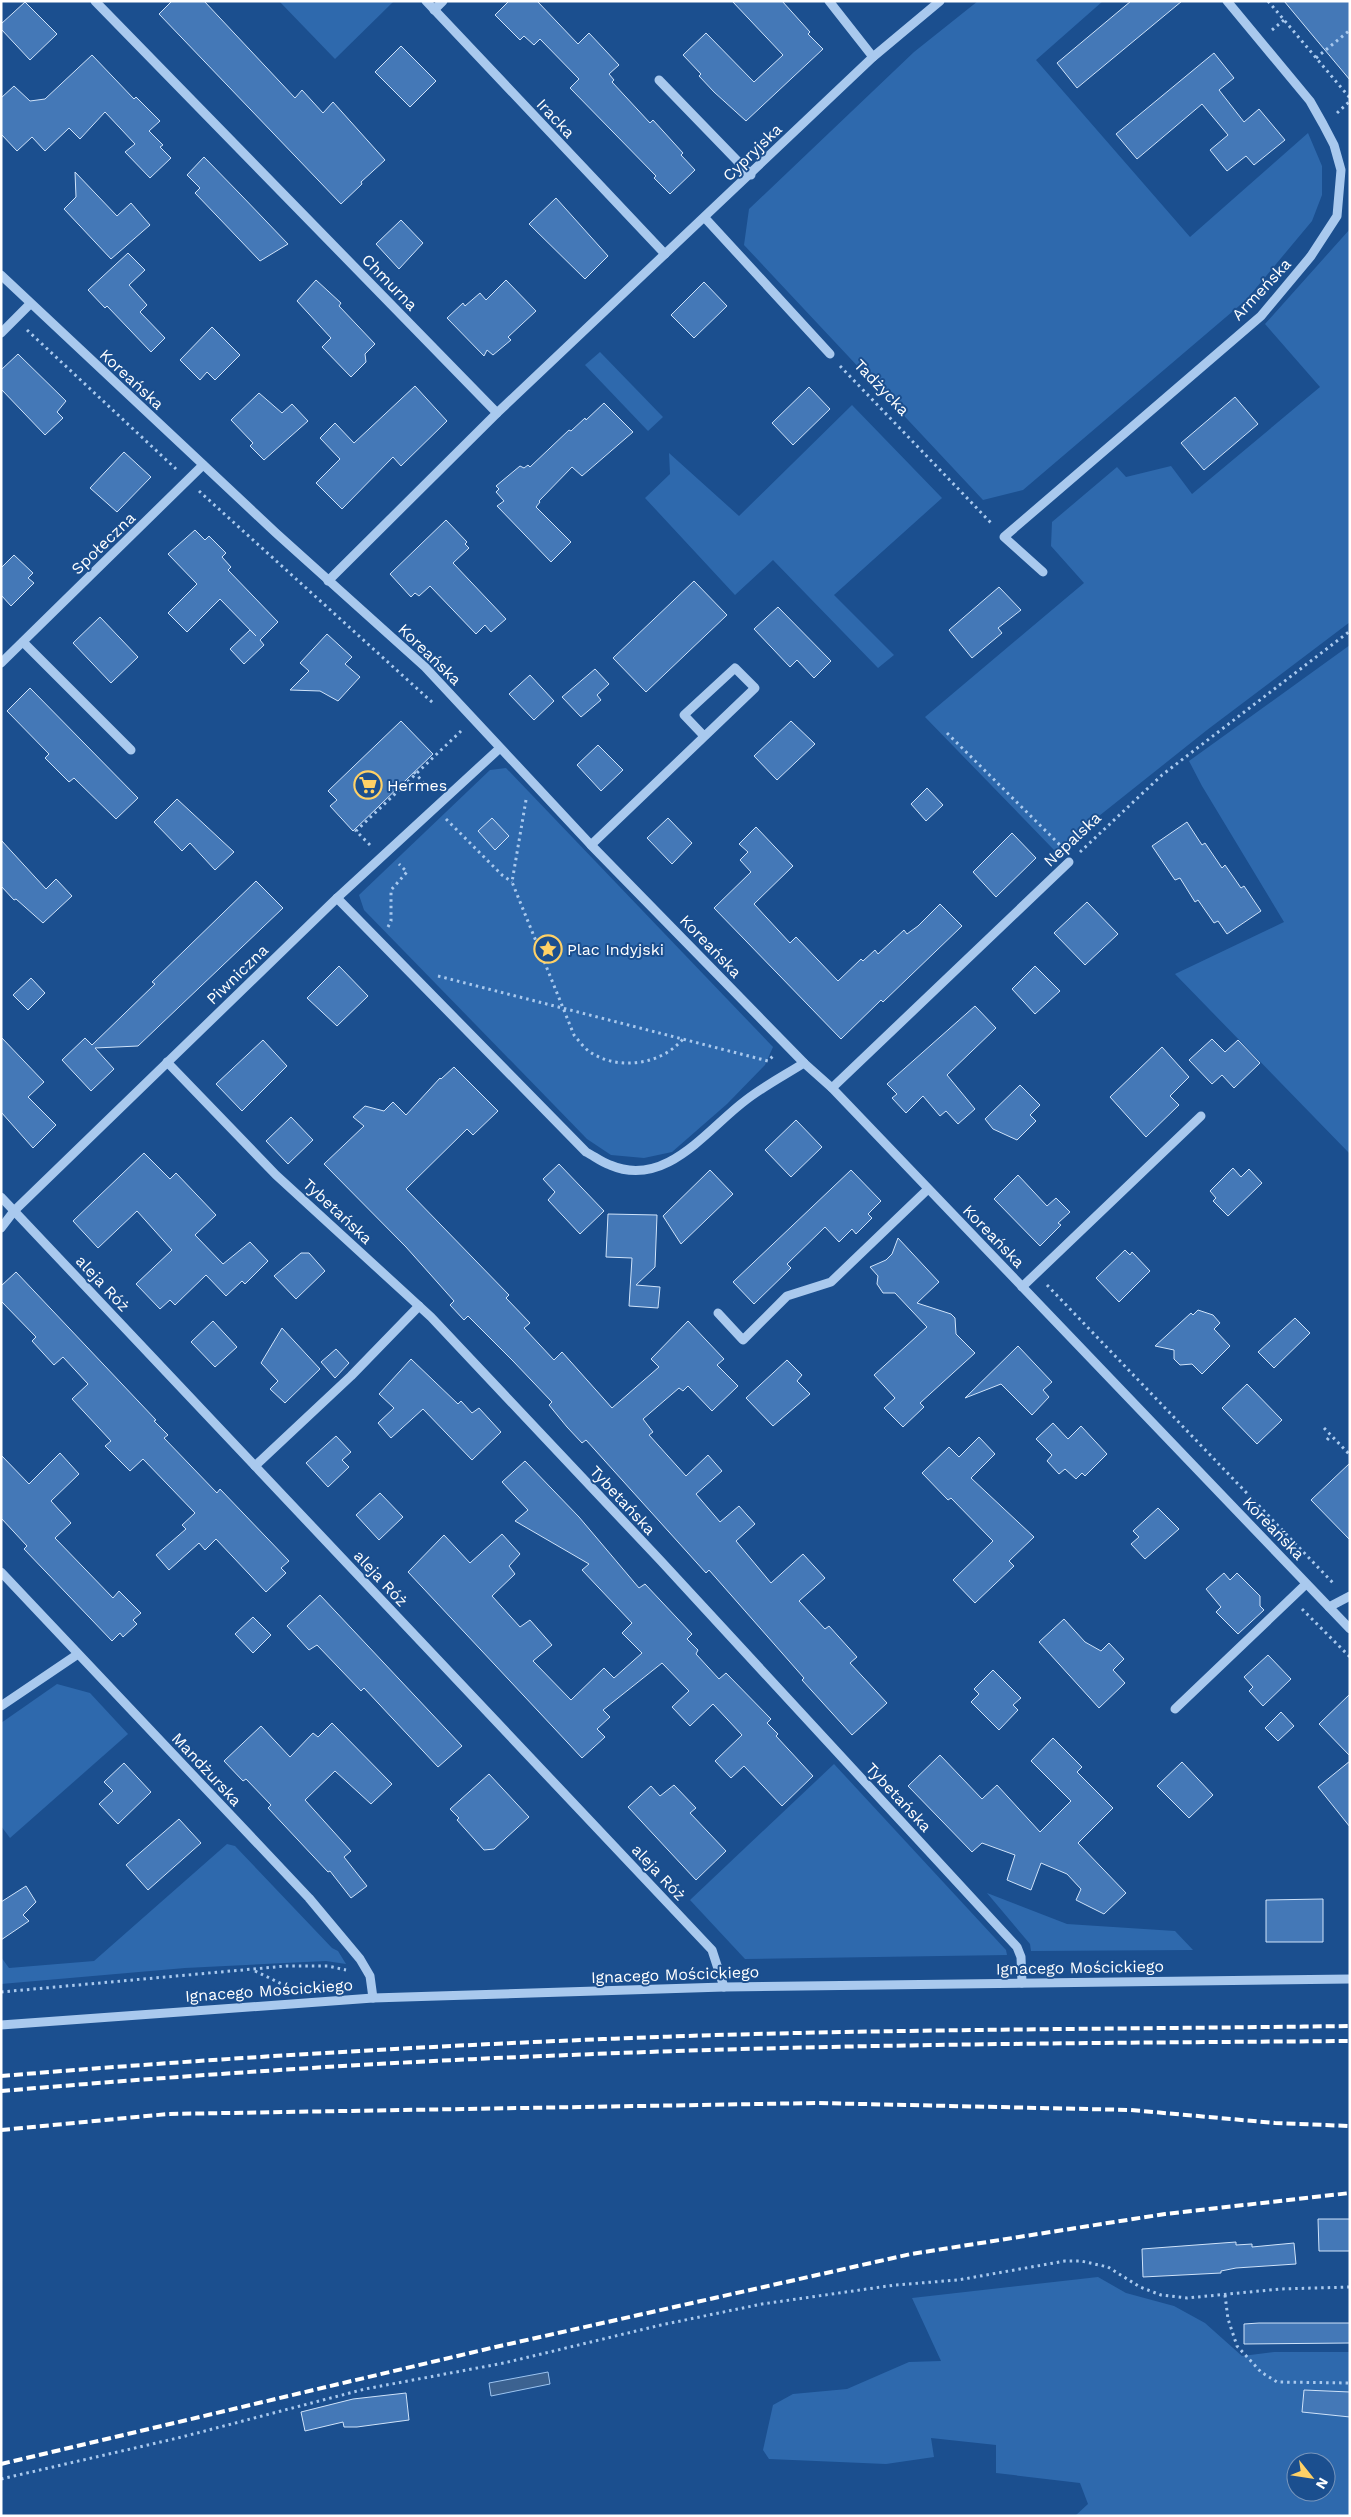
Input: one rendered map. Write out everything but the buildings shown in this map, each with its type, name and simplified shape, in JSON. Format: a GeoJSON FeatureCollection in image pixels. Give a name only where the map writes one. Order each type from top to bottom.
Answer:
{"type":"FeatureCollection","features":[{"type":"Feature","properties":{"kind":"street","name":"Chmurna"},"geometry":{"type":"LineString","coordinates":[[94,1],[497,413]]}},
{"type":"Feature","properties":{"kind":"street","name":"Iracka"},"geometry":{"type":"LineString","coordinates":[[426,1],[665,254]]}},
{"type":"Feature","properties":{"kind":"street"},"geometry":{"type":"LineString","coordinates":[[434,10],[443,1]]}},
{"type":"Feature","properties":{"kind":"street"},"geometry":{"type":"LineString","coordinates":[[829,1],[873,57]]}},
{"type":"Feature","properties":{"kind":"street","name":"Cypryjska"},"geometry":{"type":"LineString","coordinates":[[497,413],[589,328],[873,57],[940,1]]}},
{"type":"Feature","properties":{"kind":"street","name":"Armeńska"},"geometry":{"type":"LineString","coordinates":[[1004,536],[1261,316],[1311,256],[1338,216],[1341,170],[1334,145],[1310,101],[1227,1]]}},
{"type":"Feature","properties":{"kind":"street"},"geometry":{"type":"LineString","coordinates":[[659,80],[750,175]]}},
{"type":"Feature","properties":{"kind":"street"},"geometry":{"type":"LineString","coordinates":[[705,218],[830,354]]}},
{"type":"Feature","properties":{"kind":"street","name":"Koreańska"},"geometry":{"type":"LineString","coordinates":[[1,275],[203,466],[425,667],[591,845],[804,1063],[832,1088],[1350,1629]]}},
{"type":"Feature","properties":{"kind":"street"},"geometry":{"type":"LineString","coordinates":[[1,333],[30,304]]}},
{"type":"Feature","properties":{"kind":"street"},"geometry":{"type":"LineString","coordinates":[[328,580],[497,413]]}},
{"type":"Feature","properties":{"kind":"street","name":"Społeczna"},"geometry":{"type":"LineString","coordinates":[[1,663],[203,466]]}},
{"type":"Feature","properties":{"kind":"street"},"geometry":{"type":"LineString","coordinates":[[1004,536],[1043,572]]}},
{"type":"Feature","properties":{"kind":"street"},"geometry":{"type":"LineString","coordinates":[[23,642],[131,750]]}},
{"type":"Feature","properties":{"kind":"street"},"geometry":{"type":"LineString","coordinates":[[591,845],[755,688],[735,668],[684,714],[704,736]]}},
{"type":"Feature","properties":{"kind":"street","name":"Piwniczna"},"geometry":{"type":"LineString","coordinates":[[1,1228],[14,1211],[337,898],[500,748]]}},
{"type":"Feature","properties":{"kind":"street","name":"Nepalska"},"geometry":{"type":"LineString","coordinates":[[832,1088],[1071,860]]}},
{"type":"Feature","properties":{"kind":"street"},"geometry":{"type":"LineString","coordinates":[[337,898],[586,1152],[610,1166],[627,1169],[648,1169],[668,1164],[693,1147],[746,1099],[804,1063]]}},
{"type":"Feature","properties":{"kind":"street","name":"Tybetańska"},"geometry":{"type":"LineString","coordinates":[[167,1062],[276,1175],[419,1306],[660,1560],[1007,1936],[1017,1948],[1021,1957],[1022,1983]]}},
{"type":"Feature","properties":{"kind":"street"},"geometry":{"type":"LineString","coordinates":[[1022,1287],[1201,1116]]}},
{"type":"Feature","properties":{"kind":"street"},"geometry":{"type":"LineString","coordinates":[[718,1313],[743,1340],[787,1296],[831,1282],[928,1189]]}},
{"type":"Feature","properties":{"kind":"street","name":"aleja Róż"},"geometry":{"type":"LineString","coordinates":[[1,1197],[712,1950],[724,1987]]}},
{"type":"Feature","properties":{"kind":"street"},"geometry":{"type":"LineString","coordinates":[[255,1466],[351,1376],[419,1306]]}},
{"type":"Feature","properties":{"kind":"street","name":"Mandżurska"},"geometry":{"type":"LineString","coordinates":[[1,1572],[309,1898],[360,1959],[370,1976],[373,1998]]}},
{"type":"Feature","properties":{"kind":"street"},"geometry":{"type":"LineString","coordinates":[[1176,1708],[1306,1584]]}},
{"type":"Feature","properties":{"kind":"street"},"geometry":{"type":"LineString","coordinates":[[1329,1607],[1349,1597]]}},
{"type":"Feature","properties":{"kind":"street"},"geometry":{"type":"LineString","coordinates":[[1,1706],[78,1654]]}},
{"type":"Feature","properties":{"kind":"street","name":"Ignacego Mościckiego"},"geometry":{"type":"LineString","coordinates":[[1,2025],[373,1998],[724,1987],[1350,1979]]}},
{"type":"Feature","properties":{"kind":"path"},"geometry":{"type":"LineString","coordinates":[[1268,1],[1350,100],[1337,113]]}},
{"type":"Feature","properties":{"kind":"path"},"geometry":{"type":"LineString","coordinates":[[1272,30],[1284,20]]}},
{"type":"Feature","properties":{"kind":"path"},"geometry":{"type":"LineString","coordinates":[[1316,58],[1350,30]]}},
{"type":"Feature","properties":{"kind":"path"},"geometry":{"type":"LineString","coordinates":[[15,319],[181,474]]}},
{"type":"Feature","properties":{"kind":"path","name":"Tadżycka"},"geometry":{"type":"LineString","coordinates":[[830,354],[1004,536]]}},
{"type":"Feature","properties":{"kind":"path"},"geometry":{"type":"LineString","coordinates":[[196,488],[440,710]]}},
{"type":"Feature","properties":{"kind":"path","name":"Nepalska"},"geometry":{"type":"LineString","coordinates":[[1071,860],[1162,775],[1350,631]]}},
{"type":"Feature","properties":{"kind":"path"},"geometry":{"type":"LineString","coordinates":[[454,724],[466,736]]}},
{"type":"Feature","properties":{"kind":"path"},"geometry":{"type":"LineString","coordinates":[[378,938],[391,921],[391,890],[408,872],[356,831],[461,731]]}},
{"type":"Feature","properties":{"kind":"path"},"geometry":{"type":"LineString","coordinates":[[947,732],[1071,860]]}},
{"type":"Feature","properties":{"kind":"path"},"geometry":{"type":"LineString","coordinates":[[415,773],[432,792],[444,817],[502,875],[512,882]]}},
{"type":"Feature","properties":{"kind":"path"},"geometry":{"type":"LineString","coordinates":[[527,799],[512,882],[574,1035],[589,1052],[609,1062],[633,1064],[650,1060],[676,1047],[683,1039]]}},
{"type":"Feature","properties":{"kind":"path"},"geometry":{"type":"LineString","coordinates":[[416,977],[427,974],[768,1061],[774,1055]]}},
{"type":"Feature","properties":{"kind":"path"},"geometry":{"type":"LineString","coordinates":[[1036,1273],[1349,1597]]}},
{"type":"Feature","properties":{"kind":"path"},"geometry":{"type":"LineString","coordinates":[[1324,1428],[1350,1455]]}},
{"type":"Feature","properties":{"kind":"path"},"geometry":{"type":"LineString","coordinates":[[1326,1440],[1331,1435]]}},
{"type":"Feature","properties":{"kind":"path"},"geometry":{"type":"LineString","coordinates":[[1292,1598],[1350,1657]]}},
{"type":"Feature","properties":{"kind":"path"},"geometry":{"type":"LineString","coordinates":[[1,1992],[254,1971],[286,1966],[328,1966],[370,1976]]}},
{"type":"Feature","properties":{"kind":"path"},"geometry":{"type":"LineString","coordinates":[[254,1971],[297,1991],[309,2002]]}},
{"type":"Feature","properties":{"kind":"path"},"geometry":{"type":"LineString","coordinates":[[1,2479],[178,2438],[365,2389],[504,2363],[661,2325],[789,2300],[895,2285],[958,2280],[1065,2261],[1081,2261],[1108,2266],[1140,2287],[1161,2295],[1186,2298],[1280,2289],[1350,2287]]}},
{"type":"Feature","properties":{"kind":"path"},"geometry":{"type":"LineString","coordinates":[[1224,2295],[1228,2319],[1237,2346],[1261,2372],[1277,2382],[1350,2383]]}},
{"type":"Feature","properties":{"kind":"shaded area"},"geometry":{"type":"Polygon","coordinates":[[[279,1],[392,1],[393,2],[335,59],[279,1]]]}},
{"type":"Feature","properties":{"kind":"shaded area"},"geometry":{"type":"Polygon","coordinates":[[[978,1],[1103,1],[1036,60],[1190,237],[1308,133],[1322,166],[1322,195],[1312,221],[1246,300],[1023,490],[983,500],[744,245],[749,209],[914,52],[978,1]]]}},
{"type":"Feature","properties":{"kind":"shaded area"},"geometry":{"type":"Polygon","coordinates":[[[1350,229],[1350,622],[1207,730],[1055,851],[925,717],[1084,583],[1051,546],[1052,522],[1117,467],[1126,477],[1171,466],[1192,494],[1320,387],[1265,324],[1350,229]]]}},
{"type":"Feature","properties":{"kind":"shaded area"},"geometry":{"type":"Polygon","coordinates":[[[600,352],[663,417],[648,431],[585,365],[600,352]]]}},
{"type":"Feature","properties":{"kind":"shaded area"},"geometry":{"type":"Polygon","coordinates":[[[852,405],[942,498],[834,595],[894,655],[878,668],[773,560],[735,595],[645,498],[670,474],[669,453],[739,516],[852,405]]]}},
{"type":"Feature","properties":{"kind":"shaded area"},"geometry":{"type":"Polygon","coordinates":[[[1350,645],[1350,1154],[1175,974],[1284,922],[1202,786],[1189,761],[1350,645]]]}},
{"type":"Feature","properties":{"kind":"shaded area","name":"Plac Indyjski"},"geometry":{"type":"Polygon","coordinates":[[[506,768],[773,1047],[765,1065],[727,1104],[672,1152],[644,1158],[611,1155],[587,1139],[364,910],[359,895],[490,770],[506,768]]]}},
{"type":"Feature","properties":{"kind":"shaded area"},"geometry":{"type":"Polygon","coordinates":[[[57,1684],[90,1693],[128,1734],[10,1838],[1,1826],[1,1723],[57,1684]]]}},
{"type":"Feature","properties":{"kind":"shaded area"},"geometry":{"type":"Polygon","coordinates":[[[834,1764],[1006,1950],[1007,1955],[745,1959],[690,1900],[834,1764]]]}},
{"type":"Feature","properties":{"kind":"shaded area"},"geometry":{"type":"Polygon","coordinates":[[[227,1844],[235,1846],[332,1948],[338,1951],[346,1964],[326,1961],[185,1968],[1,1984],[1,1957],[9,1968],[94,1961],[227,1844]]]}},
{"type":"Feature","properties":{"kind":"shaded area"},"geometry":{"type":"Polygon","coordinates":[[[987,1893],[1067,1924],[1175,1931],[1193,1950],[1031,1951],[1030,1944],[987,1893]]]}},
{"type":"Feature","properties":{"kind":"shaded area"},"geometry":{"type":"Polygon","coordinates":[[[1098,2277],[1126,2293],[1174,2306],[1205,2323],[1242,2356],[1274,2352],[1350,2352],[1350,2516],[1075,2516],[1088,2504],[1080,2483],[996,2473],[996,2445],[931,2438],[934,2457],[886,2464],[769,2459],[763,2450],[773,2405],[793,2394],[847,2389],[909,2362],[941,2361],[912,2298],[1098,2277]]]}},
{"type":"Feature","properties":{"kind":"shaded area"},"geometry":{"type":"Polygon","coordinates":[[[548,2372],[550,2384],[491,2396],[489,2383],[548,2372]]]}},
{"type":"Feature","properties":{"kind":"railway"},"geometry":{"type":"LineString","coordinates":[[1,2076],[343,2052],[685,2036],[1350,2026]]}},
{"type":"Feature","properties":{"kind":"railway"},"geometry":{"type":"LineString","coordinates":[[1,2091],[356,2065],[667,2051],[960,2045],[1350,2041]]}},
{"type":"Feature","properties":{"kind":"railway"},"geometry":{"type":"LineString","coordinates":[[1,2130],[168,2114],[817,2103],[1131,2110],[1275,2123],[1350,2126]]}},
{"type":"Feature","properties":{"kind":"railway"},"geometry":{"type":"LineString","coordinates":[[1,2464],[491,2348],[911,2254],[1165,2214],[1350,2193]]}},
{"type":"Feature","properties":{"kind":"place","name":"Hermes"},"geometry":{"type":"Point","coordinates":[368,785]}},
{"type":"Feature","properties":{"kind":"place","name":"Plac Indyjski"},"geometry":{"type":"Point","coordinates":[548,949]}}]}
